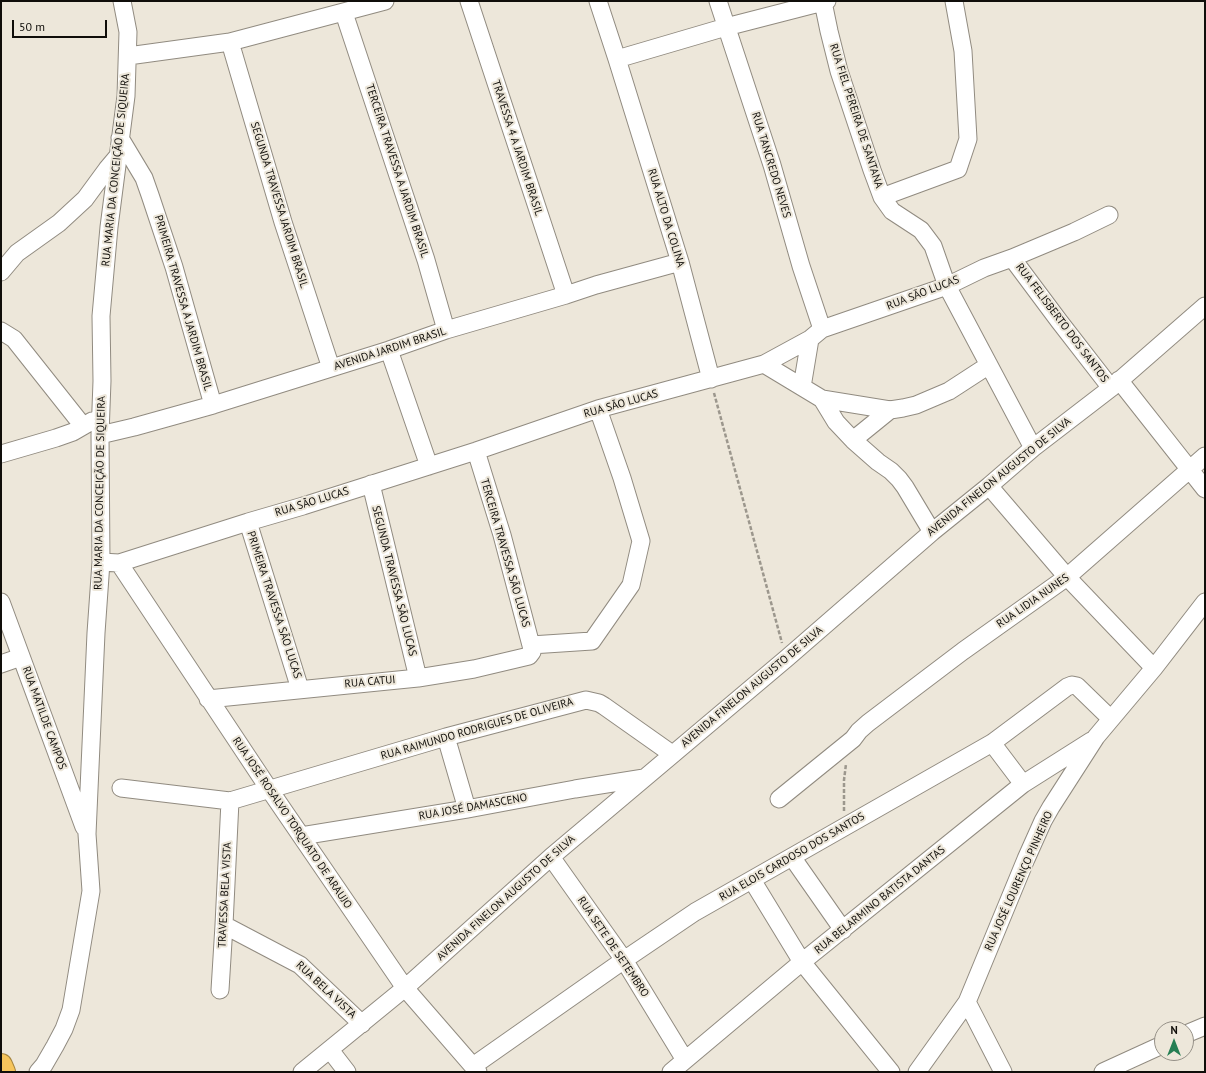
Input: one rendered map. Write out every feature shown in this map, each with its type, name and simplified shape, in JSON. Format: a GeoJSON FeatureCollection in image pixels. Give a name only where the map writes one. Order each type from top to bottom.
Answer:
{"type":"FeatureCollection","features":[{"type":"Feature","properties":{"kind":"highway"},"geometry":{"type":"LineString","coordinates":[[1,1065],[4,1072]]}},
{"type":"Feature","properties":{"kind":"street","name":"RUA MARIA DA CONCEIÇÃO DE SIQUEIRA"},"geometry":{"type":"LineString","coordinates":[[38,1072],[55,1046],[64,1029],[71,1010],[91,890],[87,834],[96,633],[101,562],[101,316],[120,138],[126,96],[128,32],[122,1]]}},
{"type":"Feature","properties":{"kind":"street"},"geometry":{"type":"LineString","coordinates":[[128,56],[230,42],[385,1]]}},
{"type":"Feature","properties":{"kind":"street","name":"TRAVESSA 4 A JARDIM BRASIL"},"geometry":{"type":"LineString","coordinates":[[469,1],[566,295]]}},
{"type":"Feature","properties":{"kind":"street","name":"RUA ALTO DA COLINA"},"geometry":{"type":"LineString","coordinates":[[598,1],[680,262],[711,379]]}},
{"type":"Feature","properties":{"kind":"street","name":"RUA TANCREDO NEVES"},"geometry":{"type":"LineString","coordinates":[[718,1],[772,165],[802,266],[816,334]]}},
{"type":"Feature","properties":{"kind":"street"},"geometry":{"type":"LineString","coordinates":[[882,197],[958,169],[968,140],[963,51],[954,1]]}},
{"type":"Feature","properties":{"kind":"street"},"geometry":{"type":"LineString","coordinates":[[617,59],[726,26],[825,2]]}},
{"type":"Feature","properties":{"kind":"street","name":"RUA FIEL PEREIRA DE SANTANA"},"geometry":{"type":"LineString","coordinates":[[825,2],[829,31],[839,71],[882,197],[892,211],[921,230],[933,246],[947,286],[1033,448]]}},
{"type":"Feature","properties":{"kind":"street","name":"TERCEIRA TRAVESSA A JARDIM BRASIL"},"geometry":{"type":"LineString","coordinates":[[344,13],[426,260],[446,330]]}},
{"type":"Feature","properties":{"kind":"street","name":"SEGUNDA TRAVESSA JARDIM BRASIL"},"geometry":{"type":"LineString","coordinates":[[230,42],[283,222],[331,368]]}},
{"type":"Feature","properties":{"kind":"street","name":"PRIMEIRA TRAVESSA A JARDIM BRASIL"},"geometry":{"type":"LineString","coordinates":[[120,138],[144,178],[153,202],[174,267],[213,405]]}},
{"type":"Feature","properties":{"kind":"street"},"geometry":{"type":"LineString","coordinates":[[1,272],[17,253],[59,223],[85,199],[118,156]]}},
{"type":"Feature","properties":{"kind":"street","name":"RUA SÃO LUCAS"},"geometry":{"type":"LineString","coordinates":[[119,563],[476,451],[598,410],[764,364],[816,334],[947,286],[984,268],[1074,232],[1109,214]]}},
{"type":"Feature","properties":{"kind":"street","name":"RUA FELISBERTO DOS SANTOS"},"geometry":{"type":"LineString","coordinates":[[1012,258],[1059,321],[1205,489]]}},
{"type":"Feature","properties":{"kind":"street","name":"AVENIDA JARDIM BRASIL"},"geometry":{"type":"LineString","coordinates":[[100,435],[213,405],[389,350],[446,330],[596,285],[680,262]]}},
{"type":"Feature","properties":{"kind":"street","name":"AVENIDA FINELON AUGUSTO DE SILVA"},"geometry":{"type":"LineString","coordinates":[[302,1072],[405,988],[551,857],[787,658],[932,532],[1033,448],[1115,384],[1205,306]]}},
{"type":"Feature","properties":{"kind":"street"},"geometry":{"type":"LineString","coordinates":[[1,331],[14,339],[83,426]]}},
{"type":"Feature","properties":{"kind":"street"},"geometry":{"type":"LineString","coordinates":[[802,387],[816,334]]}},
{"type":"Feature","properties":{"kind":"street"},"geometry":{"type":"LineString","coordinates":[[389,350],[429,466]]}},
{"type":"Feature","properties":{"kind":"street"},"geometry":{"type":"LineString","coordinates":[[764,364],[822,399],[890,410],[916,405],[949,391],[989,365]]}},
{"type":"Feature","properties":{"kind":"street"},"geometry":{"type":"LineString","coordinates":[[822,399],[836,422],[853,440],[899,479],[932,532]]}},
{"type":"Feature","properties":{"kind":"street","name":"RUA CATUI"},"geometry":{"type":"LineString","coordinates":[[208,698],[418,678],[474,669],[526,658],[531,650],[592,641],[631,585],[641,542],[622,478],[598,410]]}},
{"type":"Feature","properties":{"kind":"street"},"geometry":{"type":"LineString","coordinates":[[853,440],[890,410]]}},
{"type":"Feature","properties":{"kind":"street"},"geometry":{"type":"LineString","coordinates":[[1,454],[56,438],[83,426],[100,416]]}},
{"type":"Feature","properties":{"kind":"street","name":"TERCEIRA TRAVESSA SÃO LUCAS"},"geometry":{"type":"LineString","coordinates":[[476,451],[502,534],[531,650]]}},
{"type":"Feature","properties":{"kind":"street","name":"RUA LIDIA NUNES"},"geometry":{"type":"LineString","coordinates":[[779,799],[853,739],[868,723],[962,651],[1068,577],[1205,456]]}},
{"type":"Feature","properties":{"kind":"street","name":"SEGUNDA TRAVESSA SÃO LUCAS"},"geometry":{"type":"LineString","coordinates":[[371,484],[418,678]]}},
{"type":"Feature","properties":{"kind":"street"},"geometry":{"type":"LineString","coordinates":[[989,486],[1068,577],[1154,668]]}},
{"type":"Feature","properties":{"kind":"street","name":"PRIMEIRA TRAVESSA SÃO LUCAS"},"geometry":{"type":"LineString","coordinates":[[248,522],[300,689]]}},
{"type":"Feature","properties":{"kind":"street"},"geometry":{"type":"LineString","coordinates":[[101,562],[119,563]]}},
{"type":"Feature","properties":{"kind":"street","name":"RUA JOSÉ ROSALVO TORQUATO DE ARAUJO"},"geometry":{"type":"LineString","coordinates":[[119,563],[269,789],[405,988],[475,1069]]}},
{"type":"Feature","properties":{"kind":"street","name":"RUA MATILDE CAMPOS"},"geometry":{"type":"LineString","coordinates":[[1,602],[87,834]]}},
{"type":"Feature","properties":{"kind":"street","name":"RUA JOSÉ LOURENÇO PINHEIRO"},"geometry":{"type":"LineString","coordinates":[[917,1072],[967,1002],[1043,821],[1096,737],[1154,668],[1205,602]]}},
{"type":"Feature","properties":{"kind":"street"},"geometry":{"type":"LineString","coordinates":[[1,664],[21,657]]}},
{"type":"Feature","properties":{"kind":"street","name":"RUA ELOIS CARDOSO DOS SANTOS"},"geometry":{"type":"LineString","coordinates":[[475,1069],[624,960],[696,912],[992,744],[1067,687],[1072,685],[1077,686],[1111,719]]}},
{"type":"Feature","properties":{"kind":"street","name":"RUA RAIMUNDO RODRIGUES DE OLIVEIRA"},"geometry":{"type":"LineString","coordinates":[[230,801],[446,737],[586,700],[599,703],[604,706],[672,754]]}},
{"type":"Feature","properties":{"kind":"street"},"geometry":{"type":"LineString","coordinates":[[446,737],[467,809]]}},
{"type":"Feature","properties":{"kind":"street","name":"RUA BELARMINO BATISTA DANTAS"},"geometry":{"type":"LineString","coordinates":[[671,1072],[802,962],[1023,784],[1096,737]]}},
{"type":"Feature","properties":{"kind":"street"},"geometry":{"type":"LineString","coordinates":[[992,744],[1023,784]]}},
{"type":"Feature","properties":{"kind":"street","name":"RUA JOSÉ DAMASCENO"},"geometry":{"type":"LineString","coordinates":[[301,836],[644,778]]}},
{"type":"Feature","properties":{"kind":"street"},"geometry":{"type":"LineString","coordinates":[[122,788],[230,801]]}},
{"type":"Feature","properties":{"kind":"street","name":"TRAVESSA BELA VISTA"},"geometry":{"type":"LineString","coordinates":[[220,990],[230,801]]}},
{"type":"Feature","properties":{"kind":"street","name":"RUA SETE DE SETEMBRO"},"geometry":{"type":"LineString","coordinates":[[551,857],[624,960],[685,1060]]}},
{"type":"Feature","properties":{"kind":"street"},"geometry":{"type":"LineString","coordinates":[[792,857],[843,930]]}},
{"type":"Feature","properties":{"kind":"street"},"geometry":{"type":"LineString","coordinates":[[752,880],[802,962],[891,1072]]}},
{"type":"Feature","properties":{"kind":"street","name":"RUA BELA VISTA"},"geometry":{"type":"LineString","coordinates":[[224,925],[300,965],[362,1024]]}},
{"type":"Feature","properties":{"kind":"street"},"geometry":{"type":"LineString","coordinates":[[967,1002],[1003,1072]]}},
{"type":"Feature","properties":{"kind":"street"},"geometry":{"type":"LineString","coordinates":[[1194,1031],[1205,1026]]}},
{"type":"Feature","properties":{"kind":"street"},"geometry":{"type":"LineString","coordinates":[[1103,1072],[1154,1049]]}},
{"type":"Feature","properties":{"kind":"street"},"geometry":{"type":"LineString","coordinates":[[330,1050],[347,1072]]}},
{"type":"Feature","properties":{"kind":"path"},"geometry":{"type":"LineString","coordinates":[[711,379],[787,658]]}},
{"type":"Feature","properties":{"kind":"path"},"geometry":{"type":"LineString","coordinates":[[844,828],[844,773],[853,739]]}}]}
